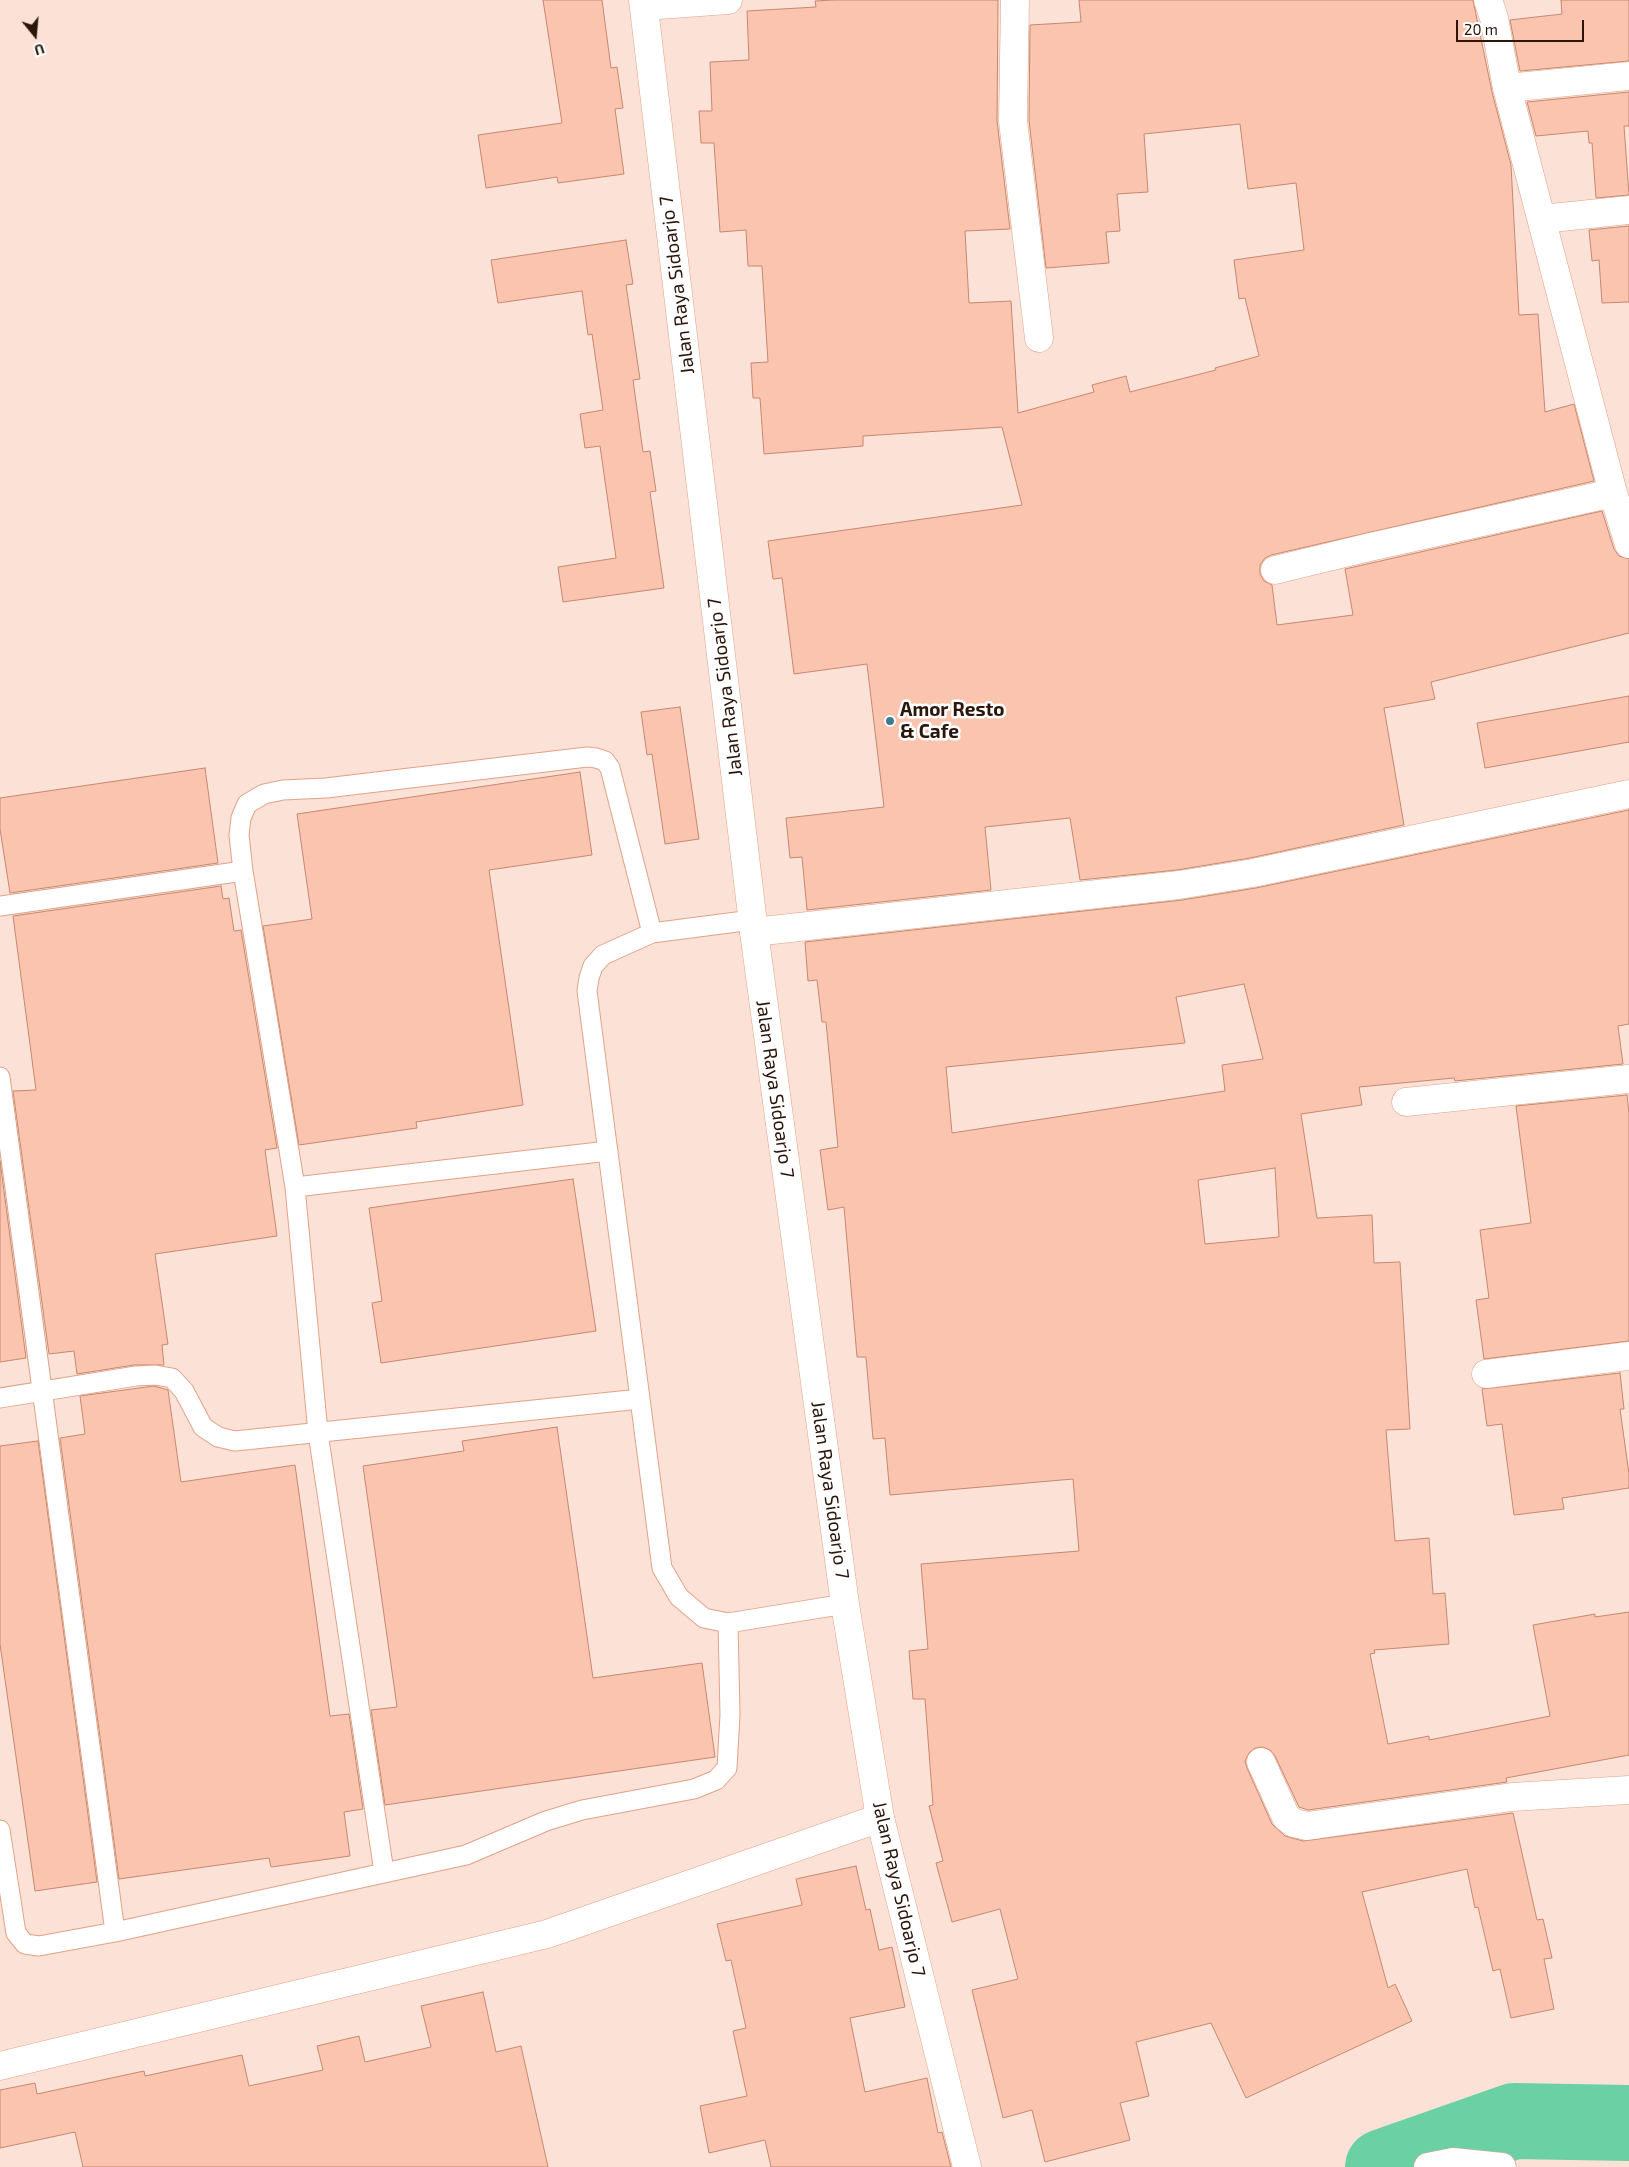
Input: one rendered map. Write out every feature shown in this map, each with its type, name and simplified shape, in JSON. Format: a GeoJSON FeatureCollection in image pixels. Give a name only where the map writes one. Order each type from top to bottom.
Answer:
{"type":"FeatureCollection","features":[{"type":"Feature","properties":{"kind":"street"},"geometry":{"type":"LineString","coordinates":[[643,3],[728,0]]}},
{"type":"Feature","properties":{"kind":"street"},"geometry":{"type":"LineString","coordinates":[[1015,0],[1013,121],[1038,338]]}},
{"type":"Feature","properties":{"kind":"street"},"geometry":{"type":"LineString","coordinates":[[1488,0],[1494,18],[1508,88],[1613,494],[1629,544]]}},
{"type":"Feature","properties":{"kind":"street","name":"Jalan Raya Sidoarjo 7"},"geometry":{"type":"LineString","coordinates":[[643,3],[753,926],[846,1604],[880,1818],[967,2167]]}},
{"type":"Feature","properties":{"kind":"street"},"geometry":{"type":"LineString","coordinates":[[1508,88],[1629,76]]}},
{"type":"Feature","properties":{"kind":"street"},"geometry":{"type":"LineString","coordinates":[[1542,219],[1629,210]]}},
{"type":"Feature","properties":{"kind":"street"},"geometry":{"type":"LineString","coordinates":[[1276,570],[1613,494]]}},
{"type":"Feature","properties":{"kind":"street"},"geometry":{"type":"LineString","coordinates":[[753,926],[1179,885],[1244,875],[1629,794]]}},
{"type":"Feature","properties":{"kind":"street"},"geometry":{"type":"LineString","coordinates":[[1406,1102],[1629,1079]]}},
{"type":"Feature","properties":{"kind":"street"},"geometry":{"type":"LineString","coordinates":[[1486,1374],[1629,1356]]}},
{"type":"Feature","properties":{"kind":"street"},"geometry":{"type":"LineString","coordinates":[[1261,1762],[1286,1817],[1294,1823],[1307,1826],[1512,1796],[1629,1790]]}},
{"type":"Feature","properties":{"kind":"street"},"geometry":{"type":"LineString","coordinates":[[0,2066],[547,1934],[880,1818]]}},
{"type":"Feature","properties":{"kind":"street"},"geometry":{"type":"LineString","coordinates":[[1428,2167],[1453,2162],[1502,2167]]}},
{"type":"Feature","properties":{"kind":"lane"},"geometry":{"type":"LineString","coordinates":[[384,1872],[318,1433],[295,1187],[243,870],[239,835],[241,818],[247,804],[264,794],[587,757],[596,758],[605,761],[610,768],[652,934]]}},
{"type":"Feature","properties":{"kind":"lane"},"geometry":{"type":"LineString","coordinates":[[0,906],[243,870]]}},
{"type":"Feature","properties":{"kind":"lane"},"geometry":{"type":"LineString","coordinates":[[753,926],[652,934],[603,955],[593,966],[589,978],[588,991],[662,1568],[679,1597],[704,1618],[728,1623],[846,1604]]}},
{"type":"Feature","properties":{"kind":"lane"},"geometry":{"type":"LineString","coordinates":[[0,1077],[115,1932]]}},
{"type":"Feature","properties":{"kind":"lane"},"geometry":{"type":"LineString","coordinates":[[295,1187],[608,1151]]}},
{"type":"Feature","properties":{"kind":"lane"},"geometry":{"type":"LineString","coordinates":[[0,1398],[156,1375],[172,1378],[184,1391],[203,1427],[218,1437],[235,1441],[640,1399]]}},
{"type":"Feature","properties":{"kind":"lane"},"geometry":{"type":"LineString","coordinates":[[0,1830],[16,1933],[25,1944],[39,1946],[115,1932],[466,1855],[546,1821],[582,1810],[694,1789],[716,1780],[727,1768],[730,1714],[728,1623]]}},
{"type":"Feature","properties":{"kind":"building"},"geometry":{"type":"Polygon","coordinates":[[[543,0],[602,0],[611,68],[617,67],[623,108],[615,109],[624,174],[558,183],[557,177],[486,188],[478,135],[562,123],[543,0]]]}},
{"type":"Feature","properties":{"kind":"building"},"geometry":{"type":"Polygon","coordinates":[[[998,0],[997,121],[1010,229],[965,231],[969,303],[1011,301],[1018,413],[1094,392],[1092,385],[1126,376],[1130,392],[1216,370],[1215,368],[1259,356],[1245,298],[1239,299],[1234,260],[1304,250],[1296,183],[1248,189],[1240,124],[1144,134],[1148,192],[1117,194],[1120,231],[1106,232],[1109,263],[1046,268],[1029,120],[1030,25],[1081,22],[1079,0],[1473,0],[1492,92],[1511,165],[1519,315],[1538,314],[1545,412],[1574,404],[1594,481],[1271,555],[1265,558],[1260,565],[1260,574],[1264,581],[1272,585],[1277,625],[1353,615],[1345,569],[1602,511],[1614,549],[1619,556],[1629,559],[1629,633],[1431,682],[1435,699],[1384,708],[1404,825],[1250,858],[1177,870],[1080,880],[1070,818],[985,827],[991,890],[807,910],[802,857],[790,858],[786,818],[884,807],[867,664],[794,674],[782,578],[773,579],[768,541],[1022,505],[1002,427],[863,436],[863,446],[764,454],[760,398],[753,398],[751,363],[768,362],[762,266],[748,266],[746,230],[720,232],[714,143],[701,143],[699,111],[712,111],[710,62],[749,60],[747,11],[816,7],[815,1],[998,0]]]}},
{"type":"Feature","properties":{"kind":"building"},"geometry":{"type":"Polygon","coordinates":[[[1561,0],[1629,0],[1629,61],[1520,71],[1510,20],[1562,14],[1561,0]]]}},
{"type":"Feature","properties":{"kind":"building"},"geometry":{"type":"Polygon","coordinates":[[[1629,92],[1629,126],[1624,126],[1629,195],[1596,198],[1592,143],[1589,143],[1588,131],[1536,136],[1527,102],[1629,92]]]}},
{"type":"Feature","properties":{"kind":"building"},"geometry":{"type":"Polygon","coordinates":[[[1629,226],[1629,302],[1602,303],[1599,260],[1592,261],[1589,230],[1629,226]]]}},
{"type":"Feature","properties":{"kind":"building"},"geometry":{"type":"Polygon","coordinates":[[[626,240],[633,284],[626,285],[640,379],[633,380],[643,452],[650,451],[656,491],[650,492],[664,588],[563,602],[558,567],[616,558],[600,446],[585,448],[580,414],[603,410],[592,334],[588,335],[582,291],[498,303],[491,260],[626,240]]]}},
{"type":"Feature","properties":{"kind":"building"},"geometry":{"type":"Polygon","coordinates":[[[1629,696],[1629,742],[1485,768],[1477,723],[1629,696]]]}},
{"type":"Feature","properties":{"kind":"building"},"geometry":{"type":"Polygon","coordinates":[[[680,707],[699,839],[665,844],[652,754],[647,755],[641,712],[680,707]]]}},
{"type":"Feature","properties":{"kind":"building"},"geometry":{"type":"Polygon","coordinates":[[[205,768],[218,863],[10,893],[0,829],[0,798],[205,768]]]}},
{"type":"Feature","properties":{"kind":"building"},"geometry":{"type":"Polygon","coordinates":[[[580,772],[592,855],[489,870],[523,1105],[416,1122],[417,1128],[299,1145],[263,926],[312,919],[297,814],[580,772]]]}},
{"type":"Feature","properties":{"kind":"building"},"geometry":{"type":"Polygon","coordinates":[[[1629,810],[1629,1024],[1618,1026],[1623,1064],[1455,1081],[1454,1078],[1359,1087],[1362,1105],[1301,1114],[1317,1218],[1372,1215],[1374,1263],[1400,1262],[1410,1429],[1386,1430],[1395,1541],[1429,1538],[1433,1594],[1445,1593],[1449,1644],[1374,1650],[1375,1653],[1370,1654],[1388,1744],[1429,1736],[1429,1740],[1550,1716],[1533,1625],[1595,1614],[1595,1617],[1629,1612],[1629,1755],[1506,1778],[1507,1782],[1308,1810],[1299,1807],[1275,1756],[1270,1750],[1263,1747],[1255,1748],[1249,1753],[1245,1761],[1272,1824],[1285,1836],[1303,1841],[1513,1813],[1537,1920],[1543,1919],[1552,1958],[1544,1959],[1554,2009],[1511,2018],[1500,1969],[1493,1971],[1478,1907],[1475,1908],[1467,1869],[1362,1892],[1388,1988],[1395,1984],[1412,2021],[1246,2098],[1211,2023],[1136,2042],[1149,2096],[1120,2103],[1130,2140],[1045,2162],[1032,2110],[1003,2118],[972,1990],[1018,1979],[1000,1909],[952,1922],[936,1863],[943,1861],[929,1806],[933,1805],[925,1699],[913,1699],[909,1651],[928,1649],[921,1564],[1079,1551],[1073,1479],[890,1495],[885,1438],[873,1439],[866,1357],[857,1357],[844,1207],[828,1210],[820,1150],[838,1147],[826,1022],[822,1022],[817,980],[808,981],[805,942],[1182,900],[1256,888],[1629,810]],[[1244,984],[1176,997],[1185,1043],[946,1067],[952,1133],[1225,1091],[1222,1065],[1263,1059],[1244,984]],[[1275,1168],[1198,1180],[1205,1244],[1279,1237],[1275,1168]]]}},
{"type":"Feature","properties":{"kind":"building"},"geometry":{"type":"Polygon","coordinates":[[[221,886],[223,899],[229,898],[234,931],[241,930],[277,1148],[265,1150],[277,1236],[155,1254],[168,1344],[162,1345],[164,1365],[134,1365],[77,1374],[74,1351],[49,1354],[13,1091],[36,1090],[13,916],[221,886]]]}},
{"type":"Feature","properties":{"kind":"building"},"geometry":{"type":"Polygon","coordinates":[[[1627,1095],[1629,1113],[1629,1341],[1484,1359],[1476,1300],[1489,1298],[1480,1230],[1531,1223],[1516,1106],[1627,1095]]]}},
{"type":"Feature","properties":{"kind":"building"},"geometry":{"type":"Polygon","coordinates":[[[0,1161],[26,1358],[0,1362],[0,1161]]]}},
{"type":"Feature","properties":{"kind":"building"},"geometry":{"type":"Polygon","coordinates":[[[573,1179],[596,1331],[381,1363],[372,1303],[382,1301],[369,1208],[573,1179]]]}},
{"type":"Feature","properties":{"kind":"building"},"geometry":{"type":"Polygon","coordinates":[[[1620,1373],[1624,1409],[1620,1409],[1629,1474],[1629,1488],[1562,1498],[1564,1509],[1514,1515],[1502,1424],[1487,1426],[1482,1389],[1620,1373]]]}},
{"type":"Feature","properties":{"kind":"building"},"geometry":{"type":"Polygon","coordinates":[[[154,1386],[168,1390],[181,1482],[295,1465],[330,1716],[349,1714],[363,1809],[344,1812],[350,1856],[271,1867],[269,1858],[119,1879],[60,1438],[85,1434],[80,1396],[154,1386]]]}},
{"type":"Feature","properties":{"kind":"building"},"geometry":{"type":"Polygon","coordinates":[[[557,1427],[593,1678],[702,1663],[715,1757],[385,1805],[371,1710],[397,1707],[363,1466],[464,1451],[462,1441],[557,1427]]]}},
{"type":"Feature","properties":{"kind":"building"},"geometry":{"type":"Polygon","coordinates":[[[38,1441],[97,1882],[35,1891],[0,1644],[0,1446],[38,1441]]]}},
{"type":"Feature","properties":{"kind":"building"},"geometry":{"type":"Polygon","coordinates":[[[856,1866],[866,1910],[870,1909],[879,1950],[892,1947],[905,2007],[850,2018],[865,2092],[927,2078],[938,2133],[942,2132],[951,2167],[771,2167],[765,2140],[709,2153],[700,2106],[747,2096],[733,2031],[746,2028],[731,1960],[726,1961],[717,1924],[802,1905],[796,1879],[856,1866]]]}},
{"type":"Feature","properties":{"kind":"building"},"geometry":{"type":"Polygon","coordinates":[[[483,1992],[496,2052],[521,2046],[548,2167],[83,2167],[75,2132],[0,2148],[0,2090],[35,2083],[37,2094],[144,2071],[145,2076],[242,2055],[249,2086],[323,2070],[317,2046],[359,2036],[365,2062],[431,2047],[421,2006],[483,1992]]]}},
{"type":"Feature","properties":{"kind":"waterway"},"geometry":{"type":"LineString","coordinates":[[1383,2167],[1514,2121],[1629,2123]]}},
{"type":"Feature","properties":{"kind":"place","name":"Amor Resto & Cafe"},"geometry":{"type":"Point","coordinates":[890,721]}}]}
